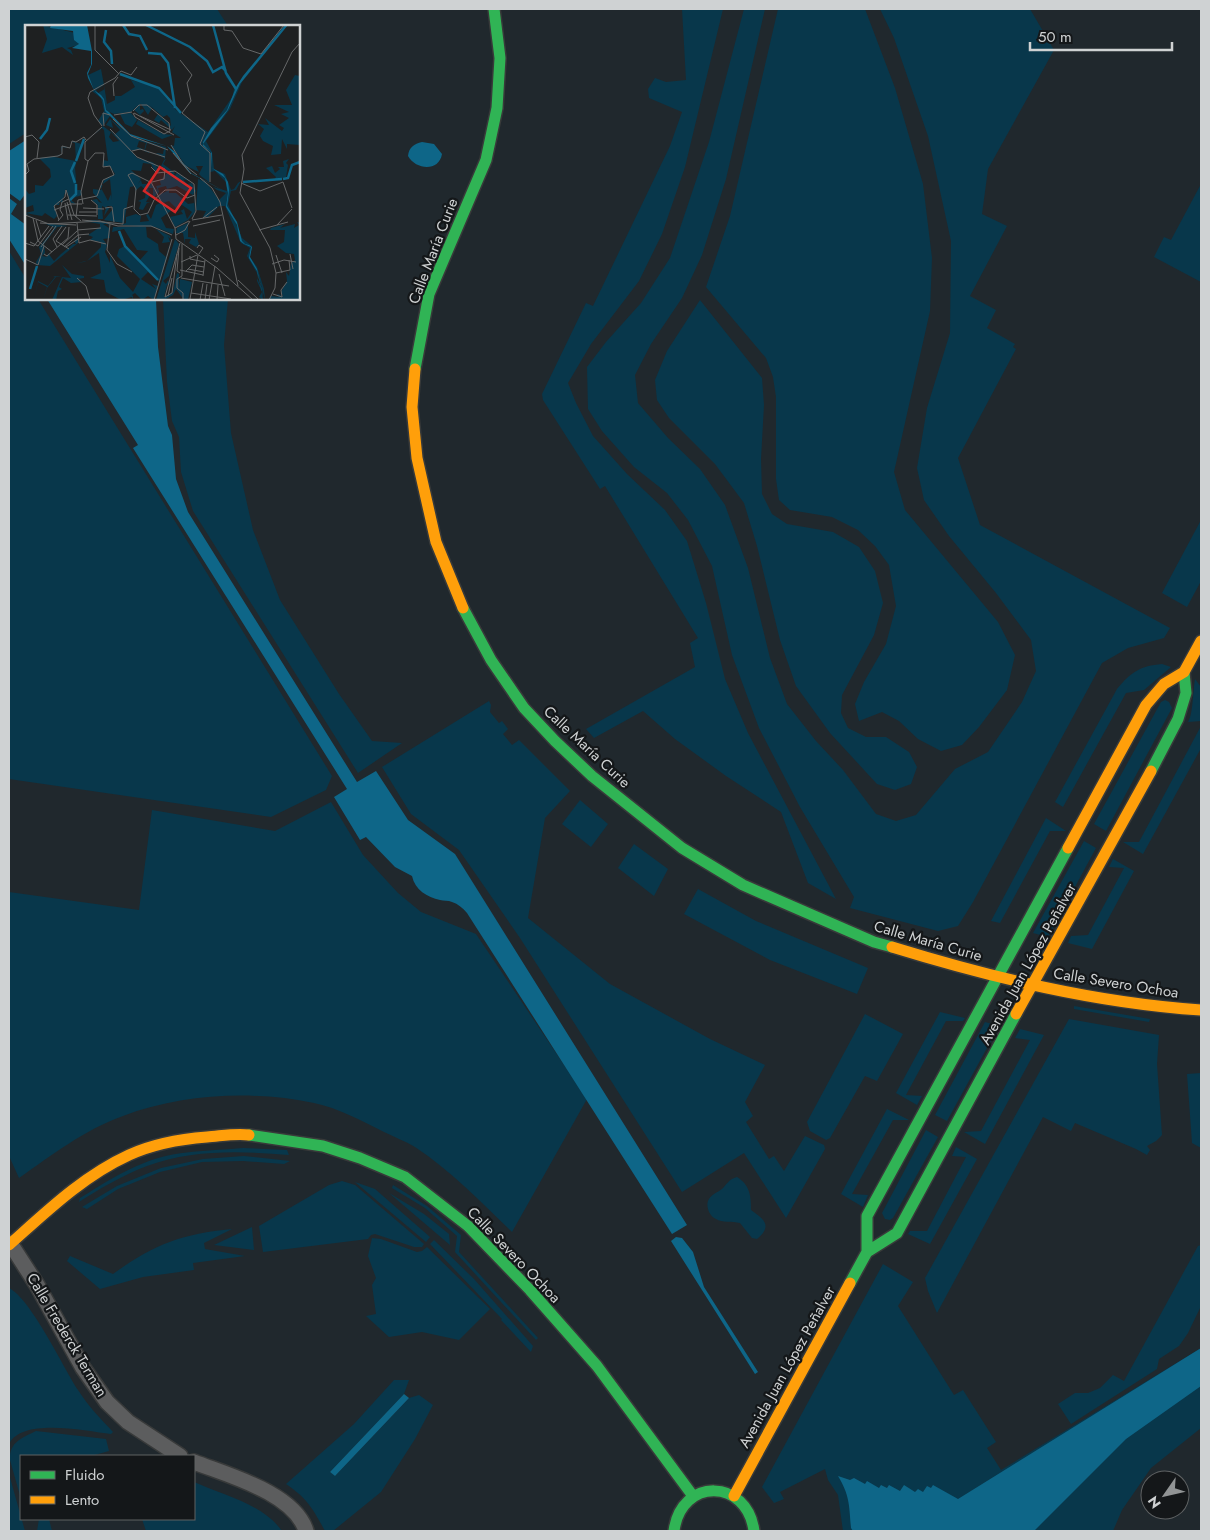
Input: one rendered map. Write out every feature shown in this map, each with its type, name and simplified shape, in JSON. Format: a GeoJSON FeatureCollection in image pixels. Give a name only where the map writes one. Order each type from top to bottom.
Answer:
{"type":"FeatureCollection","features":[{"type":"Feature","properties":{"kind":"street","name":"Calle María Curie"},"geometry":{"type":"LineString","coordinates":[[494,9],[500,58],[497,108],[486,160],[429,294],[416,357],[412,407],[417,458],[436,542],[467,618],[490,660],[524,708],[592,776],[682,848],[743,885],[874,942],[918,956],[998,976]]}},
{"type":"Feature","properties":{"kind":"street","name":"Avenida Juan López Peñalver"},"geometry":{"type":"LineString","coordinates":[[734,1496],[867,1252],[867,1216],[1146,705],[1164,684],[1184,672],[1201,641]]}},
{"type":"Feature","properties":{"kind":"street","name":"Avenida Juan López Peñalver"},"geometry":{"type":"LineString","coordinates":[[867,1252],[897,1233],[1125,820],[1178,719],[1186,692],[1184,672]]}},
{"type":"Feature","properties":{"kind":"street","name":"Calle Severo Ochoa"},"geometry":{"type":"LineString","coordinates":[[998,976],[1072,994],[1154,1007],[1201,1010]]}},
{"type":"Feature","properties":{"kind":"street","name":"Calle Severo Ochoa"},"geometry":{"type":"LineString","coordinates":[[9,1242],[53,1205],[95,1174],[129,1155],[162,1144],[198,1138],[246,1134],[323,1146],[360,1158],[405,1177],[468,1226],[530,1290],[597,1366],[693,1496]]}},
{"type":"Feature","properties":{"kind":"street","name":"Calle Frederck Terman"},"geometry":{"type":"LineString","coordinates":[[9,1242],[37,1285],[83,1368],[107,1402],[128,1422],[178,1455]]}},
{"type":"Feature","properties":{"kind":"street"},"geometry":{"type":"LineString","coordinates":[[195,1462],[269,1492],[289,1506],[304,1523],[306,1531]]}},
{"type":"Feature","properties":{"kind":"street"},"geometry":{"type":"LineString","coordinates":[[674,1531],[676,1518],[683,1506],[693,1496],[713,1491],[724,1492],[734,1496],[745,1505],[752,1517],[754,1531]]}},
{"type":"Feature","properties":{"kind":"shaded area"},"geometry":{"type":"Polygon","coordinates":[[[9,9],[1201,9],[1201,1531],[9,1531],[9,9]]]}},
{"type":"Feature","properties":{"kind":"shaded area"},"geometry":{"type":"Polygon","coordinates":[[[9,9],[217,9],[227,25],[25,25],[25,134],[9,144],[9,9]]]}},
{"type":"Feature","properties":{"kind":"shaded area"},"geometry":{"type":"Polygon","coordinates":[[[682,9],[723,9],[685,167],[662,234],[639,281],[591,344],[568,383],[593,436],[627,474],[665,510],[687,541],[706,603],[725,679],[748,733],[836,899],[808,883],[781,812],[726,776],[675,739],[643,711],[594,738],[586,729],[695,667],[690,643],[698,638],[605,486],[600,489],[543,400],[542,394],[586,303],[593,306],[670,146],[682,112],[649,98],[648,89],[655,78],[666,82],[686,80],[682,9]]]}},
{"type":"Feature","properties":{"kind":"shaded area"},"geometry":{"type":"Polygon","coordinates":[[[744,9],[765,9],[726,179],[702,255],[682,298],[651,344],[635,375],[638,403],[668,438],[700,469],[725,505],[748,568],[770,658],[787,704],[816,741],[843,770],[876,814],[896,821],[916,815],[955,769],[988,752],[1022,702],[1036,671],[1031,640],[996,593],[949,536],[924,500],[917,468],[927,408],[950,333],[951,241],[928,136],[894,38],[880,9],[1030,9],[1054,50],[988,169],[982,214],[1007,226],[970,296],[996,310],[987,328],[1015,344],[1013,347],[1016,349],[958,458],[980,525],[1170,628],[1164,638],[1128,648],[1102,663],[973,902],[958,926],[938,931],[850,908],[854,897],[800,807],[759,728],[732,655],[712,566],[688,520],[667,493],[634,467],[602,431],[588,409],[587,367],[606,342],[641,303],[670,258],[709,142],[744,9]]]}},
{"type":"Feature","properties":{"kind":"shaded area"},"geometry":{"type":"Polygon","coordinates":[[[778,9],[865,9],[895,88],[923,184],[932,258],[930,311],[894,472],[905,510],[998,622],[1015,655],[1007,690],[979,727],[962,745],[941,751],[918,739],[899,721],[882,712],[859,721],[855,704],[864,682],[886,644],[896,606],[889,565],[875,546],[858,530],[832,517],[790,510],[779,500],[776,479],[776,397],[773,377],[766,358],[706,287],[730,216],[778,9]]]}},
{"type":"Feature","properties":{"kind":"shaded area"},"geometry":{"type":"Polygon","coordinates":[[[25,141],[25,194],[20,201],[9,193],[9,151],[25,141]]]}},
{"type":"Feature","properties":{"kind":"shaded area"},"geometry":{"type":"Polygon","coordinates":[[[422,142],[434,144],[442,154],[437,164],[427,167],[421,166],[412,161],[408,156],[412,146],[422,142]]]}},
{"type":"Feature","properties":{"kind":"shaded area"},"geometry":{"type":"Polygon","coordinates":[[[1201,184],[1201,282],[1154,257],[1164,237],[1171,240],[1201,184]]]}},
{"type":"Feature","properties":{"kind":"shaded area"},"geometry":{"type":"Polygon","coordinates":[[[9,198],[17,204],[11,214],[25,224],[25,264],[9,239],[9,198]]]}},
{"type":"Feature","properties":{"kind":"shaded area"},"geometry":{"type":"Polygon","coordinates":[[[9,251],[25,277],[25,300],[39,300],[332,776],[326,790],[271,817],[9,779],[9,251]]]}},
{"type":"Feature","properties":{"kind":"shaded area"},"geometry":{"type":"Polygon","coordinates":[[[48,300],[156,300],[158,347],[168,426],[172,435],[176,479],[188,512],[357,782],[376,771],[408,820],[455,854],[687,1225],[672,1234],[465,911],[454,903],[426,895],[416,885],[412,876],[395,867],[366,837],[360,840],[334,797],[347,789],[133,448],[138,445],[48,300]]]}},
{"type":"Feature","properties":{"kind":"shaded area"},"geometry":{"type":"Polygon","coordinates":[[[163,300],[228,300],[224,345],[231,433],[253,530],[280,600],[339,694],[372,741],[402,743],[358,773],[193,511],[181,472],[179,437],[172,421],[167,382],[163,300]]]}},
{"type":"Feature","properties":{"kind":"shaded area"},"geometry":{"type":"Polygon","coordinates":[[[700,300],[762,378],[764,405],[761,459],[762,494],[772,514],[787,524],[833,532],[859,547],[875,571],[883,603],[874,635],[842,695],[841,713],[848,728],[866,737],[886,737],[909,752],[917,767],[911,784],[895,790],[877,784],[830,733],[796,686],[780,640],[757,546],[744,503],[715,464],[669,418],[657,400],[655,380],[667,351],[700,300]]]}},
{"type":"Feature","properties":{"kind":"shaded area"},"geometry":{"type":"Polygon","coordinates":[[[1201,520],[1201,581],[1187,607],[1162,593],[1201,520]]]}},
{"type":"Feature","properties":{"kind":"shaded area"},"geometry":{"type":"Polygon","coordinates":[[[1162,664],[1171,667],[1144,690],[1126,693],[1063,807],[1055,802],[1117,689],[1136,671],[1148,666],[1162,664]]]}},
{"type":"Feature","properties":{"kind":"shaded area"},"geometry":{"type":"Polygon","coordinates":[[[1195,679],[1201,687],[1201,721],[1188,722],[1192,708],[1195,679]]]}},
{"type":"Feature","properties":{"kind":"shaded area"},"geometry":{"type":"Polygon","coordinates":[[[1165,700],[1169,702],[1172,708],[1106,831],[1094,824],[1161,702],[1165,700]]]}},
{"type":"Feature","properties":{"kind":"shaded area"},"geometry":{"type":"Polygon","coordinates":[[[489,701],[491,705],[490,712],[499,723],[502,721],[508,729],[503,734],[512,745],[519,740],[570,791],[545,818],[528,918],[610,984],[710,1039],[765,1065],[745,1102],[753,1116],[746,1122],[769,1159],[774,1156],[784,1171],[805,1136],[824,1145],[825,1149],[786,1218],[744,1153],[682,1192],[520,938],[459,850],[411,814],[382,767],[489,701]]]}},
{"type":"Feature","properties":{"kind":"shaded area"},"geometry":{"type":"Polygon","coordinates":[[[1201,726],[1200,750],[1143,854],[1123,842],[1139,842],[1201,726]]]}},
{"type":"Feature","properties":{"kind":"shaded area"},"geometry":{"type":"Polygon","coordinates":[[[580,800],[608,824],[591,847],[562,824],[580,800]]]}},
{"type":"Feature","properties":{"kind":"shaded area"},"geometry":{"type":"Polygon","coordinates":[[[331,802],[363,855],[398,893],[421,912],[476,934],[587,1099],[512,1232],[477,1198],[415,1147],[341,1111],[314,1103],[267,1096],[217,1096],[193,1099],[169,1103],[123,1116],[95,1128],[19,1178],[9,1156],[9,892],[139,910],[152,810],[275,831],[331,802]]]}},
{"type":"Feature","properties":{"kind":"shaded area"},"geometry":{"type":"Polygon","coordinates":[[[1046,818],[1066,831],[1050,831],[1000,923],[991,921],[1046,818]]]}},
{"type":"Feature","properties":{"kind":"shaded area"},"geometry":{"type":"Polygon","coordinates":[[[1084,841],[1096,848],[1048,937],[1033,933],[1084,841]]]}},
{"type":"Feature","properties":{"kind":"shaded area"},"geometry":{"type":"Polygon","coordinates":[[[634,844],[668,869],[654,896],[618,868],[634,844]]]}},
{"type":"Feature","properties":{"kind":"shaded area"},"geometry":{"type":"Polygon","coordinates":[[[1113,859],[1134,871],[1092,949],[1068,943],[1071,936],[1088,935],[1124,868],[1109,867],[1113,859]]]}},
{"type":"Feature","properties":{"kind":"shaded area"},"geometry":{"type":"Polygon","coordinates":[[[698,889],[756,921],[868,968],[857,994],[770,960],[684,914],[698,889]]]}},
{"type":"Feature","properties":{"kind":"shaded area"},"geometry":{"type":"Polygon","coordinates":[[[1074,1006],[1150,1019],[1149,1022],[1074,1009],[1074,1006]]]}},
{"type":"Feature","properties":{"kind":"shaded area"},"geometry":{"type":"Polygon","coordinates":[[[940,1012],[965,1018],[963,1021],[946,1021],[906,1095],[922,1096],[917,1105],[896,1093],[940,1012]]]}},
{"type":"Feature","properties":{"kind":"shaded area"},"geometry":{"type":"Polygon","coordinates":[[[865,1014],[903,1034],[877,1081],[865,1076],[830,1138],[826,1140],[810,1131],[807,1122],[865,1014]]]}},
{"type":"Feature","properties":{"kind":"shaded area"},"geometry":{"type":"Polygon","coordinates":[[[1069,1019],[1159,1035],[1157,1064],[1162,1135],[1147,1146],[1150,1150],[1147,1155],[1075,1123],[1071,1131],[1043,1117],[937,1313],[925,1278],[1069,1019]]]}},
{"type":"Feature","properties":{"kind":"shaded area"},"geometry":{"type":"Polygon","coordinates":[[[985,1022],[999,1026],[947,1121],[935,1115],[985,1022]]]}},
{"type":"Feature","properties":{"kind":"shaded area"},"geometry":{"type":"Polygon","coordinates":[[[1020,1029],[1044,1035],[985,1144],[964,1132],[981,1131],[1030,1040],[1015,1038],[1020,1029]]]}},
{"type":"Feature","properties":{"kind":"shaded area"},"geometry":{"type":"Polygon","coordinates":[[[1201,1073],[1201,1148],[1192,1143],[1187,1074],[1201,1073]]]}},
{"type":"Feature","properties":{"kind":"shaded area"},"geometry":{"type":"Polygon","coordinates":[[[887,1109],[909,1120],[893,1120],[852,1194],[868,1195],[863,1207],[841,1194],[887,1109]]]}},
{"type":"Feature","properties":{"kind":"shaded area"},"geometry":{"type":"Polygon","coordinates":[[[926,1130],[938,1137],[893,1218],[890,1220],[885,1219],[882,1213],[926,1130]]]}},
{"type":"Feature","properties":{"kind":"shaded area"},"geometry":{"type":"Polygon","coordinates":[[[956,1147],[977,1159],[930,1244],[908,1234],[910,1231],[927,1231],[966,1157],[952,1156],[956,1147]]]}},
{"type":"Feature","properties":{"kind":"shaded area"},"geometry":{"type":"Polygon","coordinates":[[[243,1148],[287,1150],[289,1155],[236,1152],[200,1154],[164,1160],[112,1182],[79,1202],[80,1198],[111,1179],[156,1159],[193,1152],[243,1148]]]}},
{"type":"Feature","properties":{"kind":"shaded area"},"geometry":{"type":"Polygon","coordinates":[[[244,1156],[290,1161],[284,1164],[243,1161],[202,1162],[160,1172],[118,1189],[87,1209],[82,1207],[117,1186],[161,1168],[203,1159],[244,1156]]]}},
{"type":"Feature","properties":{"kind":"shaded area"},"geometry":{"type":"Polygon","coordinates":[[[737,1177],[745,1184],[749,1191],[751,1210],[760,1216],[766,1226],[757,1239],[752,1238],[740,1223],[718,1220],[708,1210],[707,1204],[710,1197],[722,1189],[730,1180],[737,1177]]]}},
{"type":"Feature","properties":{"kind":"shaded area"},"geometry":{"type":"Polygon","coordinates":[[[342,1181],[355,1185],[424,1244],[422,1247],[414,1247],[375,1234],[371,1235],[368,1239],[263,1252],[259,1226],[329,1185],[342,1181]]]}},
{"type":"Feature","properties":{"kind":"shaded area"},"geometry":{"type":"Polygon","coordinates":[[[355,1182],[375,1189],[430,1237],[426,1242],[355,1182]]]}},
{"type":"Feature","properties":{"kind":"shaded area"},"geometry":{"type":"Polygon","coordinates":[[[393,1185],[427,1206],[461,1235],[459,1252],[538,1338],[536,1340],[455,1252],[457,1236],[425,1208],[392,1188],[393,1185]]]}},
{"type":"Feature","properties":{"kind":"shaded area"},"geometry":{"type":"Polygon","coordinates":[[[389,1193],[424,1214],[449,1234],[450,1245],[389,1193]]]}},
{"type":"Feature","properties":{"kind":"shaded area"},"geometry":{"type":"Polygon","coordinates":[[[252,1227],[254,1250],[214,1245],[252,1227]]]}},
{"type":"Feature","properties":{"kind":"shaded area"},"geometry":{"type":"Polygon","coordinates":[[[232,1229],[204,1243],[205,1249],[245,1256],[193,1263],[194,1270],[143,1277],[100,1289],[67,1261],[70,1256],[113,1274],[142,1255],[169,1242],[198,1234],[232,1229]]]}},
{"type":"Feature","properties":{"kind":"shaded area"},"geometry":{"type":"Polygon","coordinates":[[[676,1237],[682,1238],[693,1252],[704,1287],[758,1372],[755,1374],[671,1241],[676,1237]]]}},
{"type":"Feature","properties":{"kind":"shaded area"},"geometry":{"type":"Polygon","coordinates":[[[372,1238],[381,1239],[417,1252],[427,1247],[490,1309],[459,1340],[422,1332],[389,1337],[366,1316],[376,1314],[372,1285],[376,1278],[368,1256],[372,1238]]]}},
{"type":"Feature","properties":{"kind":"shaded area"},"geometry":{"type":"Polygon","coordinates":[[[434,1240],[474,1279],[533,1346],[531,1352],[430,1244],[434,1240]]]}},
{"type":"Feature","properties":{"kind":"shaded area"},"geometry":{"type":"Polygon","coordinates":[[[1201,1245],[1201,1306],[1188,1333],[1179,1346],[1159,1359],[1157,1369],[1071,1424],[1058,1404],[1075,1393],[1088,1393],[1100,1388],[1113,1375],[1124,1381],[1198,1246],[1201,1245]]]}},
{"type":"Feature","properties":{"kind":"shaded area"},"geometry":{"type":"Polygon","coordinates":[[[883,1264],[913,1282],[898,1306],[954,1395],[963,1390],[996,1442],[987,1448],[1001,1470],[1201,1348],[1201,1428],[1150,1470],[1140,1470],[1140,1484],[1122,1510],[1113,1531],[843,1531],[838,1495],[828,1480],[825,1469],[780,1492],[784,1499],[774,1503],[762,1487],[883,1264]]]}},
{"type":"Feature","properties":{"kind":"shaded area"},"geometry":{"type":"Polygon","coordinates":[[[9,1288],[18,1295],[37,1319],[78,1390],[90,1407],[113,1432],[111,1434],[71,1429],[40,1428],[16,1436],[9,1444],[9,1288]]]}},
{"type":"Feature","properties":{"kind":"shaded area"},"geometry":{"type":"Polygon","coordinates":[[[1201,1348],[1201,1386],[1126,1439],[1034,1531],[853,1531],[851,1528],[847,1495],[838,1476],[850,1480],[854,1478],[865,1484],[867,1481],[879,1488],[881,1485],[887,1488],[889,1485],[900,1491],[904,1485],[915,1492],[918,1489],[923,1492],[927,1486],[931,1488],[933,1485],[958,1499],[1201,1348]]]}},
{"type":"Feature","properties":{"kind":"shaded area"},"geometry":{"type":"Polygon","coordinates":[[[394,1380],[409,1380],[404,1394],[330,1472],[335,1476],[409,1398],[419,1395],[433,1405],[415,1439],[381,1492],[333,1531],[325,1531],[309,1505],[286,1484],[354,1424],[394,1380]]]}},
{"type":"Feature","properties":{"kind":"shaded area"},"geometry":{"type":"Polygon","coordinates":[[[404,1394],[409,1398],[335,1476],[330,1472],[404,1394]]]}},
{"type":"Feature","properties":{"kind":"shaded area"},"geometry":{"type":"Polygon","coordinates":[[[36,1431],[106,1439],[109,1451],[95,1455],[20,1455],[20,1495],[10,1454],[17,1441],[36,1431]]]}},
{"type":"Feature","properties":{"kind":"shaded area"},"geometry":{"type":"Polygon","coordinates":[[[9,1474],[20,1513],[20,1520],[22,1520],[25,1531],[9,1530],[9,1474]]]}},
{"type":"Feature","properties":{"kind":"shaded area"},"geometry":{"type":"Polygon","coordinates":[[[195,1482],[253,1507],[274,1522],[282,1531],[146,1531],[142,1520],[195,1520],[195,1482]]]}},
{"type":"Feature","properties":{"kind":"shaded area"},"geometry":{"type":"Polygon","coordinates":[[[39,1520],[49,1520],[52,1531],[37,1531],[39,1520]]]}},
{"type":"Feature","properties":{"kind":"traffic: fast"},"geometry":{"type":"LineString","coordinates":[[415,369],[429,294],[486,160],[497,108],[500,58],[494,9]]}},
{"type":"Feature","properties":{"kind":"traffic: fast"},"geometry":{"type":"LineString","coordinates":[[463,608],[491,660],[524,708],[592,776],[682,848],[743,885],[874,942],[892,947]]}},
{"type":"Feature","properties":{"kind":"traffic: fast"},"geometry":{"type":"LineString","coordinates":[[1151,771],[1178,719],[1186,693],[1184,672]]}},
{"type":"Feature","properties":{"kind":"traffic: fast"},"geometry":{"type":"LineString","coordinates":[[867,1252],[867,1216],[1068,848]]}},
{"type":"Feature","properties":{"kind":"traffic: fast"},"geometry":{"type":"LineString","coordinates":[[850,1283],[867,1252],[897,1233],[1016,1014]]}},
{"type":"Feature","properties":{"kind":"traffic: fast"},"geometry":{"type":"LineString","coordinates":[[249,1135],[323,1146],[360,1158],[405,1177],[468,1226],[530,1290],[597,1366],[693,1496]]}},
{"type":"Feature","properties":{"kind":"traffic: fast"},"geometry":{"type":"LineString","coordinates":[[674,1531],[679,1513],[688,1501],[701,1493],[714,1491],[727,1493],[740,1501],[749,1514],[754,1531]]}},
{"type":"Feature","properties":{"kind":"traffic: slow"},"geometry":{"type":"LineString","coordinates":[[415,369],[412,407],[417,458],[436,542],[463,608]]}},
{"type":"Feature","properties":{"kind":"traffic: slow"},"geometry":{"type":"LineString","coordinates":[[1068,848],[1146,705],[1164,684],[1184,672],[1201,641]]}},
{"type":"Feature","properties":{"kind":"traffic: slow"},"geometry":{"type":"LineString","coordinates":[[1016,1014],[1151,771]]}},
{"type":"Feature","properties":{"kind":"traffic: slow"},"geometry":{"type":"LineString","coordinates":[[892,947],[968,969],[1045,988],[1123,1002],[1201,1010]]}},
{"type":"Feature","properties":{"kind":"traffic: slow"},"geometry":{"type":"LineString","coordinates":[[9,1245],[81,1184],[96,1173],[129,1155],[157,1145],[177,1141],[239,1134],[249,1135]]}},
{"type":"Feature","properties":{"kind":"traffic: slow"},"geometry":{"type":"LineString","coordinates":[[734,1496],[850,1283]]}}]}
